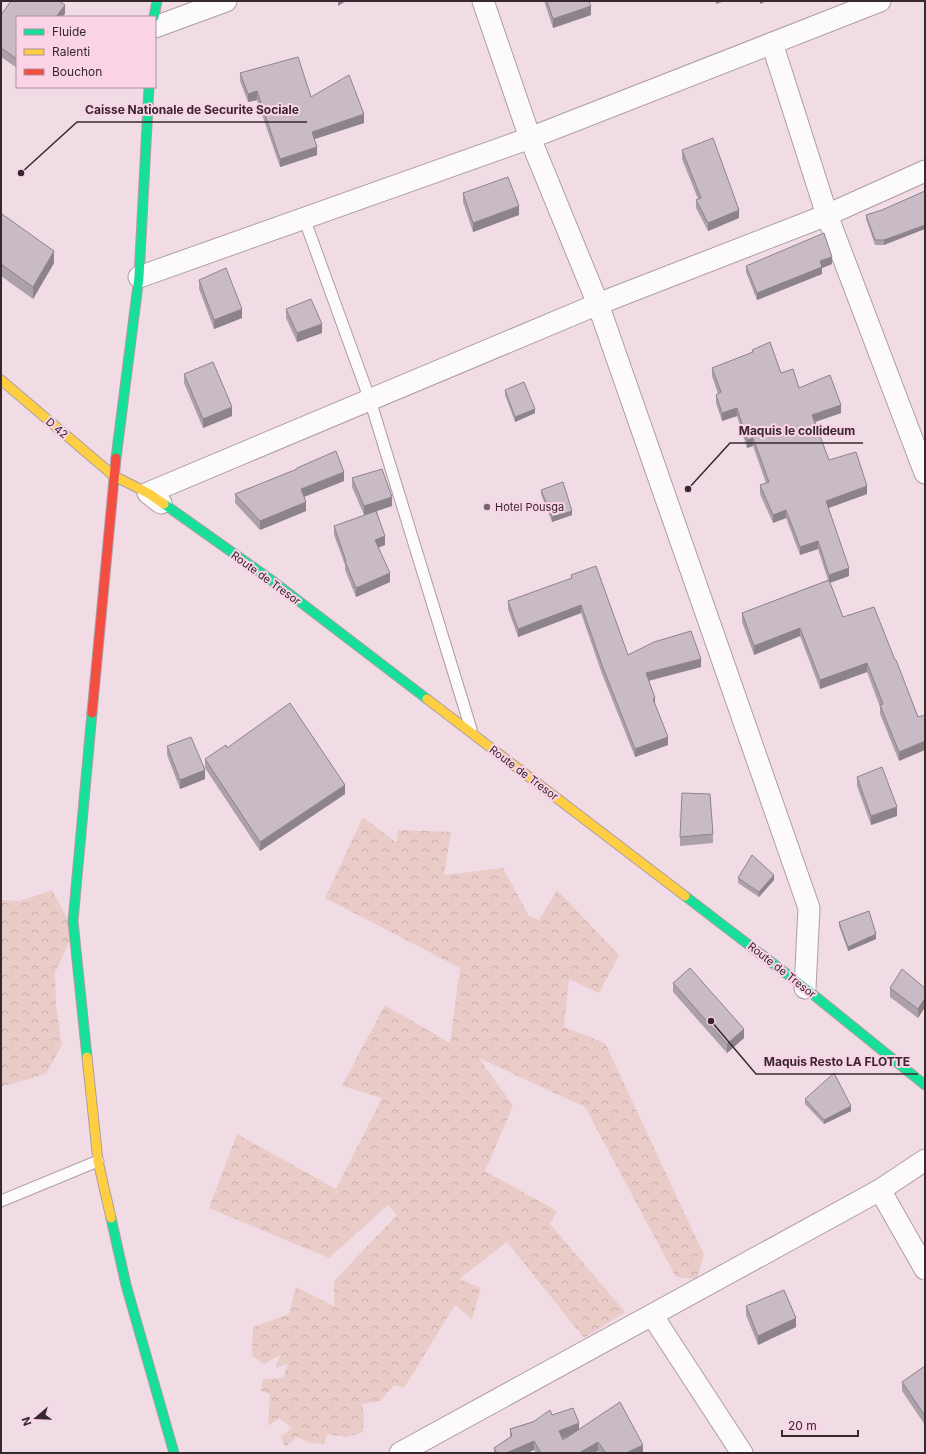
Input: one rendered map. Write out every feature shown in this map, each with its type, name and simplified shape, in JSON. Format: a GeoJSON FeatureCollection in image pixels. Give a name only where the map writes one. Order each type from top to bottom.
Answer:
{"type":"FeatureCollection","features":[{"type":"Feature","properties":{"kind":"street"},"geometry":{"type":"LineString","coordinates":[[154,16],[157,1]]}},
{"type":"Feature","properties":{"kind":"street"},"geometry":{"type":"LineString","coordinates":[[156,27],[226,1]]}},
{"type":"Feature","properties":{"kind":"street"},"geometry":{"type":"LineString","coordinates":[[483,1],[530,138],[598,304],[809,908],[805,988]]}},
{"type":"Feature","properties":{"kind":"street"},"geometry":{"type":"LineString","coordinates":[[139,277],[530,138],[880,1]]}},
{"type":"Feature","properties":{"kind":"street"},"geometry":{"type":"LineString","coordinates":[[772,44],[827,215],[925,473]]}},
{"type":"Feature","properties":{"kind":"street"},"geometry":{"type":"LineString","coordinates":[[149,88],[139,277],[114,476],[73,921],[98,1161],[126,1285],[174,1453]]}},
{"type":"Feature","properties":{"kind":"street"},"geometry":{"type":"LineString","coordinates":[[925,171],[827,215],[598,304],[148,493],[925,1086]]}},
{"type":"Feature","properties":{"kind":"street","name":"D 42"},"geometry":{"type":"LineString","coordinates":[[1,380],[114,476]]}},
{"type":"Feature","properties":{"kind":"street","name":"Route de Tresor"},"geometry":{"type":"LineString","coordinates":[[114,476],[148,493],[274,582],[805,988],[925,1086]]}},
{"type":"Feature","properties":{"kind":"street"},"geometry":{"type":"LineString","coordinates":[[400,1453],[425,1447],[652,1315],[880,1190],[925,1160]]}},
{"type":"Feature","properties":{"kind":"street"},"geometry":{"type":"LineString","coordinates":[[880,1190],[925,1269]]}},
{"type":"Feature","properties":{"kind":"street"},"geometry":{"type":"LineString","coordinates":[[652,1315],[742,1453]]}},
{"type":"Feature","properties":{"kind":"lane"},"geometry":{"type":"LineString","coordinates":[[304,218],[370,400],[472,734]]}},
{"type":"Feature","properties":{"kind":"lane"},"geometry":{"type":"LineString","coordinates":[[1,1201],[98,1161]]}},
{"type":"Feature","properties":{"kind":"green space"},"geometry":{"type":"Polygon","coordinates":[[[363,817],[397,843],[398,830],[451,832],[444,875],[503,868],[529,916],[539,920],[557,890],[619,955],[599,993],[569,979],[564,1027],[605,1043],[704,1255],[697,1279],[676,1277],[585,1107],[479,1058],[513,1106],[485,1171],[557,1211],[550,1224],[625,1312],[584,1338],[507,1242],[459,1279],[481,1288],[472,1319],[455,1305],[404,1388],[394,1385],[380,1401],[362,1404],[364,1414],[363,1432],[347,1437],[327,1434],[324,1444],[311,1443],[297,1437],[285,1447],[281,1437],[292,1428],[279,1418],[268,1426],[270,1394],[261,1391],[263,1379],[283,1378],[288,1363],[276,1368],[280,1355],[264,1364],[252,1356],[253,1327],[289,1314],[296,1287],[334,1306],[334,1281],[397,1215],[388,1205],[329,1258],[209,1208],[237,1134],[336,1189],[382,1098],[342,1086],[385,1005],[450,1043],[460,968],[325,898],[363,817]]]}},
{"type":"Feature","properties":{"kind":"green space"},"geometry":{"type":"Polygon","coordinates":[[[52,890],[74,931],[55,973],[56,1006],[62,1045],[46,1074],[1,1087],[1,900],[20,901],[52,890]]]}},
{"type":"Feature","properties":{"kind":"building"},"geometry":{"type":"Polygon","coordinates":[[[11,1],[59,1],[65,5],[57,16],[16,16],[16,58],[1,48],[1,15],[11,1]]]}},
{"type":"Feature","properties":{"kind":"building"},"geometry":{"type":"Polygon","coordinates":[[[547,1],[589,1],[591,6],[553,19],[547,1]]]}},
{"type":"Feature","properties":{"kind":"building"},"geometry":{"type":"Polygon","coordinates":[[[298,57],[311,97],[349,75],[364,114],[312,132],[317,147],[280,159],[257,91],[248,94],[240,73],[298,57]]]}},
{"type":"Feature","properties":{"kind":"building"},"geometry":{"type":"Polygon","coordinates":[[[713,138],[739,210],[708,223],[696,200],[701,198],[682,150],[713,138]]]}},
{"type":"Feature","properties":{"kind":"building"},"geometry":{"type":"Polygon","coordinates":[[[508,177],[519,206],[473,223],[463,193],[508,177]]]}},
{"type":"Feature","properties":{"kind":"building"},"geometry":{"type":"Polygon","coordinates":[[[925,191],[925,225],[884,240],[875,240],[866,215],[882,210],[925,191]]]}},
{"type":"Feature","properties":{"kind":"building"},"geometry":{"type":"Polygon","coordinates":[[[2,214],[54,251],[33,287],[1,264],[2,214]]]}},
{"type":"Feature","properties":{"kind":"building"},"geometry":{"type":"Polygon","coordinates":[[[824,233],[832,257],[820,261],[822,267],[757,293],[746,266],[824,233]]]}},
{"type":"Feature","properties":{"kind":"building"},"geometry":{"type":"Polygon","coordinates":[[[226,268],[242,309],[214,320],[199,280],[226,268]]]}},
{"type":"Feature","properties":{"kind":"building"},"geometry":{"type":"Polygon","coordinates":[[[311,299],[322,324],[297,333],[286,309],[311,299]]]}},
{"type":"Feature","properties":{"kind":"building"},"geometry":{"type":"Polygon","coordinates":[[[770,342],[781,373],[793,369],[799,388],[830,375],[841,405],[812,415],[829,460],[856,452],[867,486],[826,501],[849,568],[829,575],[818,541],[800,547],[786,510],[773,515],[760,485],[769,482],[753,438],[747,440],[737,408],[722,413],[716,395],[721,392],[712,368],[753,352],[752,350],[770,342]]]}},
{"type":"Feature","properties":{"kind":"building"},"geometry":{"type":"Polygon","coordinates":[[[213,362],[232,407],[203,419],[184,374],[213,362]]]}},
{"type":"Feature","properties":{"kind":"building"},"geometry":{"type":"Polygon","coordinates":[[[524,382],[535,409],[515,417],[505,390],[524,382]]]}},
{"type":"Feature","properties":{"kind":"building"},"geometry":{"type":"Polygon","coordinates":[[[336,451],[344,472],[301,489],[306,502],[260,521],[235,494],[297,469],[336,451]]]}},
{"type":"Feature","properties":{"kind":"building"},"geometry":{"type":"Polygon","coordinates":[[[382,469],[392,497],[364,506],[352,478],[382,469]]]}},
{"type":"Feature","properties":{"kind":"building"},"geometry":{"type":"Polygon","coordinates":[[[563,482],[572,511],[552,517],[541,490],[563,482]]]}},
{"type":"Feature","properties":{"kind":"building"},"geometry":{"type":"Polygon","coordinates":[[[376,511],[385,536],[375,540],[390,573],[356,588],[345,561],[334,526],[376,511]]]}},
{"type":"Feature","properties":{"kind":"building"},"geometry":{"type":"Polygon","coordinates":[[[596,566],[628,655],[654,642],[691,631],[701,659],[646,673],[655,698],[653,699],[668,737],[635,749],[602,665],[581,605],[518,629],[508,601],[572,578],[571,575],[596,566]]]}},
{"type":"Feature","properties":{"kind":"building"},"geometry":{"type":"Polygon","coordinates":[[[829,580],[843,617],[874,607],[918,717],[925,715],[925,741],[899,752],[880,705],[883,704],[867,663],[820,680],[800,628],[754,646],[742,613],[829,580]]]}},
{"type":"Feature","properties":{"kind":"building"},"geometry":{"type":"Polygon","coordinates":[[[290,703],[345,785],[260,842],[205,759],[226,745],[227,748],[290,703]]]}},
{"type":"Feature","properties":{"kind":"building"},"geometry":{"type":"Polygon","coordinates":[[[191,737],[205,770],[180,780],[167,746],[191,737]]]}},
{"type":"Feature","properties":{"kind":"building"},"geometry":{"type":"Polygon","coordinates":[[[882,767],[897,807],[871,816],[857,777],[882,767]]]}},
{"type":"Feature","properties":{"kind":"building"},"geometry":{"type":"Polygon","coordinates":[[[682,793],[710,794],[713,834],[680,837],[682,793]]]}},
{"type":"Feature","properties":{"kind":"building"},"geometry":{"type":"Polygon","coordinates":[[[752,855],[774,875],[759,892],[738,878],[752,855]]]}},
{"type":"Feature","properties":{"kind":"building"},"geometry":{"type":"Polygon","coordinates":[[[869,911],[876,934],[848,947],[839,922],[869,911]]]}},
{"type":"Feature","properties":{"kind":"building"},"geometry":{"type":"Polygon","coordinates":[[[690,968],[744,1029],[727,1044],[673,983],[690,968]]]}},
{"type":"Feature","properties":{"kind":"building"},"geometry":{"type":"Polygon","coordinates":[[[902,969],[925,988],[925,998],[918,1009],[890,988],[902,969]]]}},
{"type":"Feature","properties":{"kind":"building"},"geometry":{"type":"Polygon","coordinates":[[[834,1073],[851,1106],[824,1120],[805,1099],[834,1073]]]}},
{"type":"Feature","properties":{"kind":"building"},"geometry":{"type":"Polygon","coordinates":[[[784,1290],[796,1318],[758,1336],[746,1306],[784,1290]]]}},
{"type":"Feature","properties":{"kind":"building"},"geometry":{"type":"Polygon","coordinates":[[[925,1366],[925,1416],[902,1382],[925,1366]]]}},
{"type":"Feature","properties":{"kind":"building"},"geometry":{"type":"Polygon","coordinates":[[[620,1402],[643,1445],[626,1453],[606,1453],[598,1442],[579,1453],[541,1453],[534,1441],[506,1453],[497,1453],[494,1448],[512,1436],[510,1429],[533,1422],[550,1410],[552,1415],[573,1408],[579,1423],[559,1431],[563,1440],[620,1402]]]}},
{"type":"Feature","properties":{"kind":"traffic: fast"},"geometry":{"type":"LineString","coordinates":[[154,16],[157,1]]}},
{"type":"Feature","properties":{"kind":"traffic: fast"},"geometry":{"type":"LineString","coordinates":[[116,458],[139,277],[149,88]]}},
{"type":"Feature","properties":{"kind":"traffic: fast"},"geometry":{"type":"LineString","coordinates":[[164,504],[274,582],[427,699]]}},
{"type":"Feature","properties":{"kind":"traffic: fast"},"geometry":{"type":"LineString","coordinates":[[87,1057],[73,921],[92,713]]}},
{"type":"Feature","properties":{"kind":"traffic: fast"},"geometry":{"type":"LineString","coordinates":[[685,896],[805,988],[925,1085]]}},
{"type":"Feature","properties":{"kind":"traffic: fast"},"geometry":{"type":"LineString","coordinates":[[111,1218],[126,1285],[174,1453]]}},
{"type":"Feature","properties":{"kind":"traffic: slow"},"geometry":{"type":"LineString","coordinates":[[1,380],[114,476],[148,493],[164,504]]}},
{"type":"Feature","properties":{"kind":"traffic: slow"},"geometry":{"type":"LineString","coordinates":[[427,699],[685,896]]}},
{"type":"Feature","properties":{"kind":"traffic: slow"},"geometry":{"type":"LineString","coordinates":[[87,1057],[98,1161],[111,1218]]}},
{"type":"Feature","properties":{"kind":"traffic: jam"},"geometry":{"type":"LineString","coordinates":[[92,713],[116,458]]}},
{"type":"Feature","properties":{"kind":"place","name":"Caisse Nationale de Securite Sociale"},"geometry":{"type":"Point","coordinates":[21,173]}},
{"type":"Feature","properties":{"kind":"place","name":"Maquis le collideum"},"geometry":{"type":"Point","coordinates":[688,489]}},
{"type":"Feature","properties":{"kind":"place","name":"Hotel Pousga"},"geometry":{"type":"Point","coordinates":[487,507]}},
{"type":"Feature","properties":{"kind":"place","name":"Maquis Resto LA FLOTTE"},"geometry":{"type":"Point","coordinates":[711,1021]}}]}
